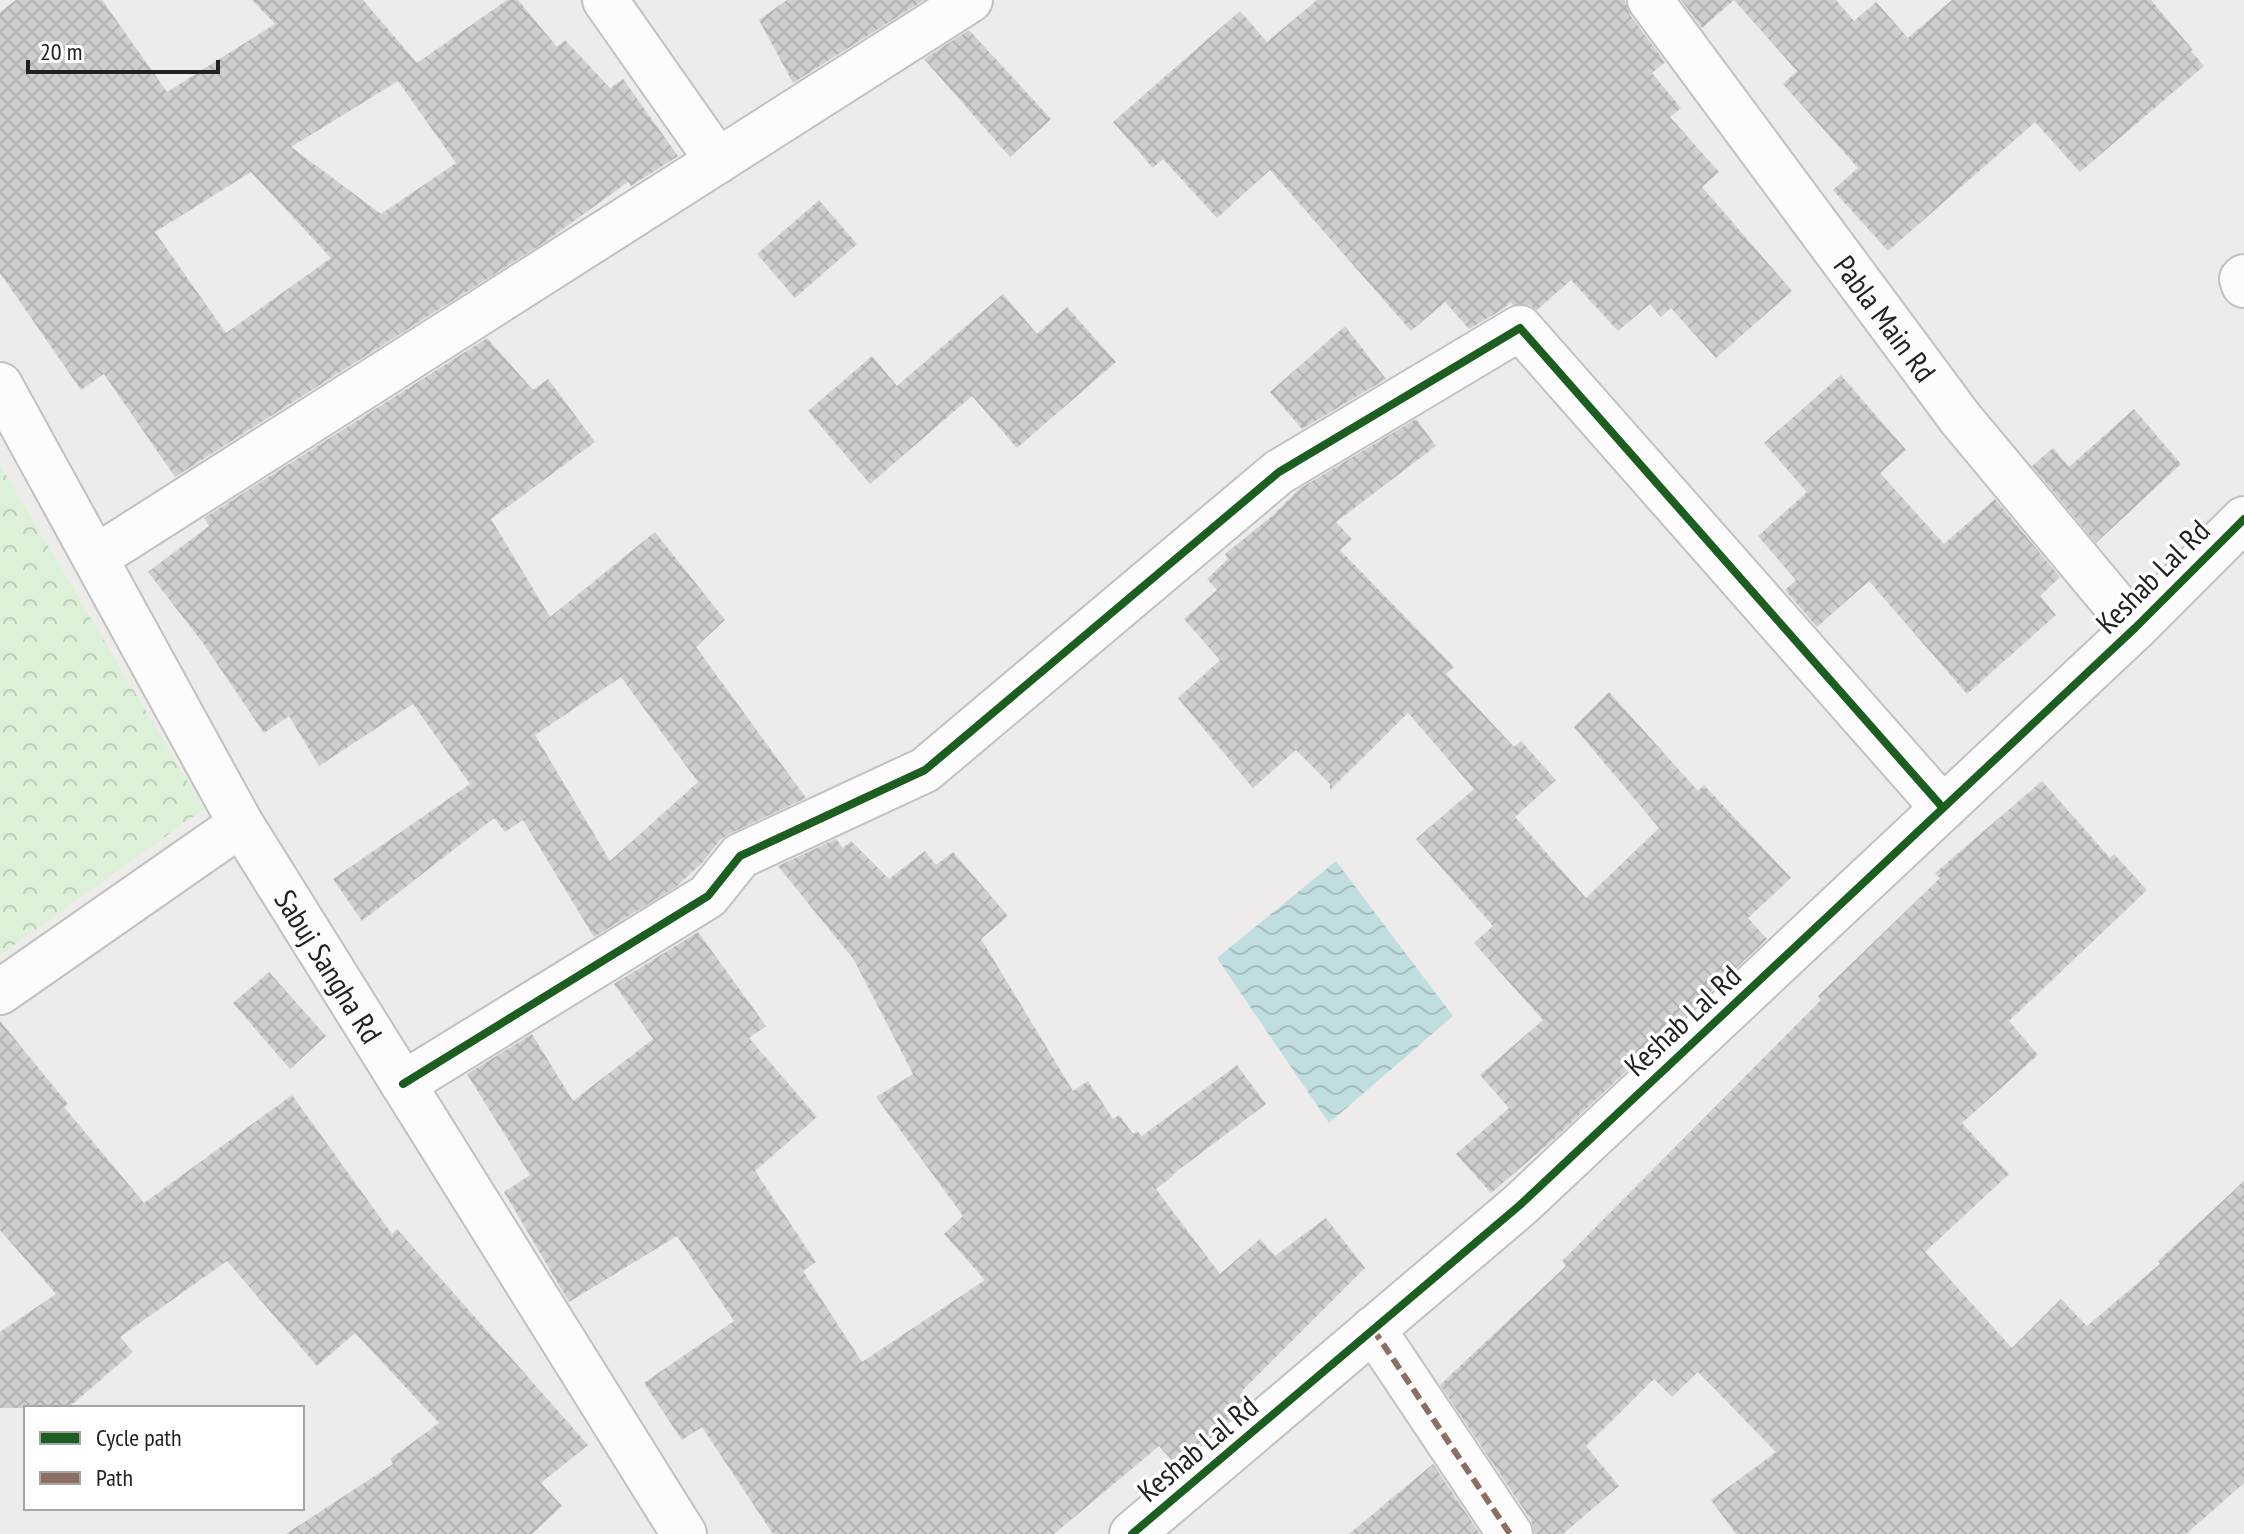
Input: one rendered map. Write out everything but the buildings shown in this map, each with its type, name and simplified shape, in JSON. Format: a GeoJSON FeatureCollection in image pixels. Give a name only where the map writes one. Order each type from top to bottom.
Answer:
{"type":"FeatureCollection","features":[{"type":"Feature","properties":{"kind":"street"},"geometry":{"type":"LineString","coordinates":[[605,0],[718,161]]}},
{"type":"Feature","properties":{"kind":"street"},"geometry":{"type":"LineString","coordinates":[[95,558],[970,0]]}},
{"type":"Feature","properties":{"kind":"street","name":"Pabla Main Rd"},"geometry":{"type":"LineString","coordinates":[[1650,0],[1960,418],[2135,628]]}},
{"type":"Feature","properties":{"kind":"street"},"geometry":{"type":"LineString","coordinates":[[2244,277],[2244,285]]}},
{"type":"Feature","properties":{"kind":"street"},"geometry":{"type":"LineString","coordinates":[[403,1084],[708,896],[740,856],[925,770],[1279,472],[1520,328],[1943,808]]}},
{"type":"Feature","properties":{"kind":"street","name":"Sabuj Sangha Rd"},"geometry":{"type":"LineString","coordinates":[[0,385],[241,824],[684,1534]]}},
{"type":"Feature","properties":{"kind":"street","name":"Keshab Lal Rd"},"geometry":{"type":"LineString","coordinates":[[1132,1534],[1520,1205],[2135,628],[2244,519]]}},
{"type":"Feature","properties":{"kind":"street"},"geometry":{"type":"LineString","coordinates":[[0,992],[241,824]]}},
{"type":"Feature","properties":{"kind":"street"},"geometry":{"type":"LineString","coordinates":[[1373,1329],[1510,1534]]}},
{"type":"Feature","properties":{"kind":"green space"},"geometry":{"type":"Polygon","coordinates":[[[0,465],[204,809],[0,955],[0,465]]]}},
{"type":"Feature","properties":{"kind":"water"},"geometry":{"type":"Polygon","coordinates":[[[1336,861],[1453,1016],[1329,1123],[1217,958],[1336,861]]]}},
{"type":"Feature","properties":{"kind":"marked path"},"geometry":{"type":"LineString","coordinates":[[1373,1329],[1510,1534]]}},
{"type":"Feature","properties":{"kind":"cycle path"},"geometry":{"type":"LineString","coordinates":[[403,1084],[708,896],[740,856],[925,770],[1279,472],[1520,328],[1943,808]]}},
{"type":"Feature","properties":{"kind":"cycle path"},"geometry":{"type":"LineString","coordinates":[[1132,1534],[1520,1205],[2135,628],[2244,519]]}}]}
